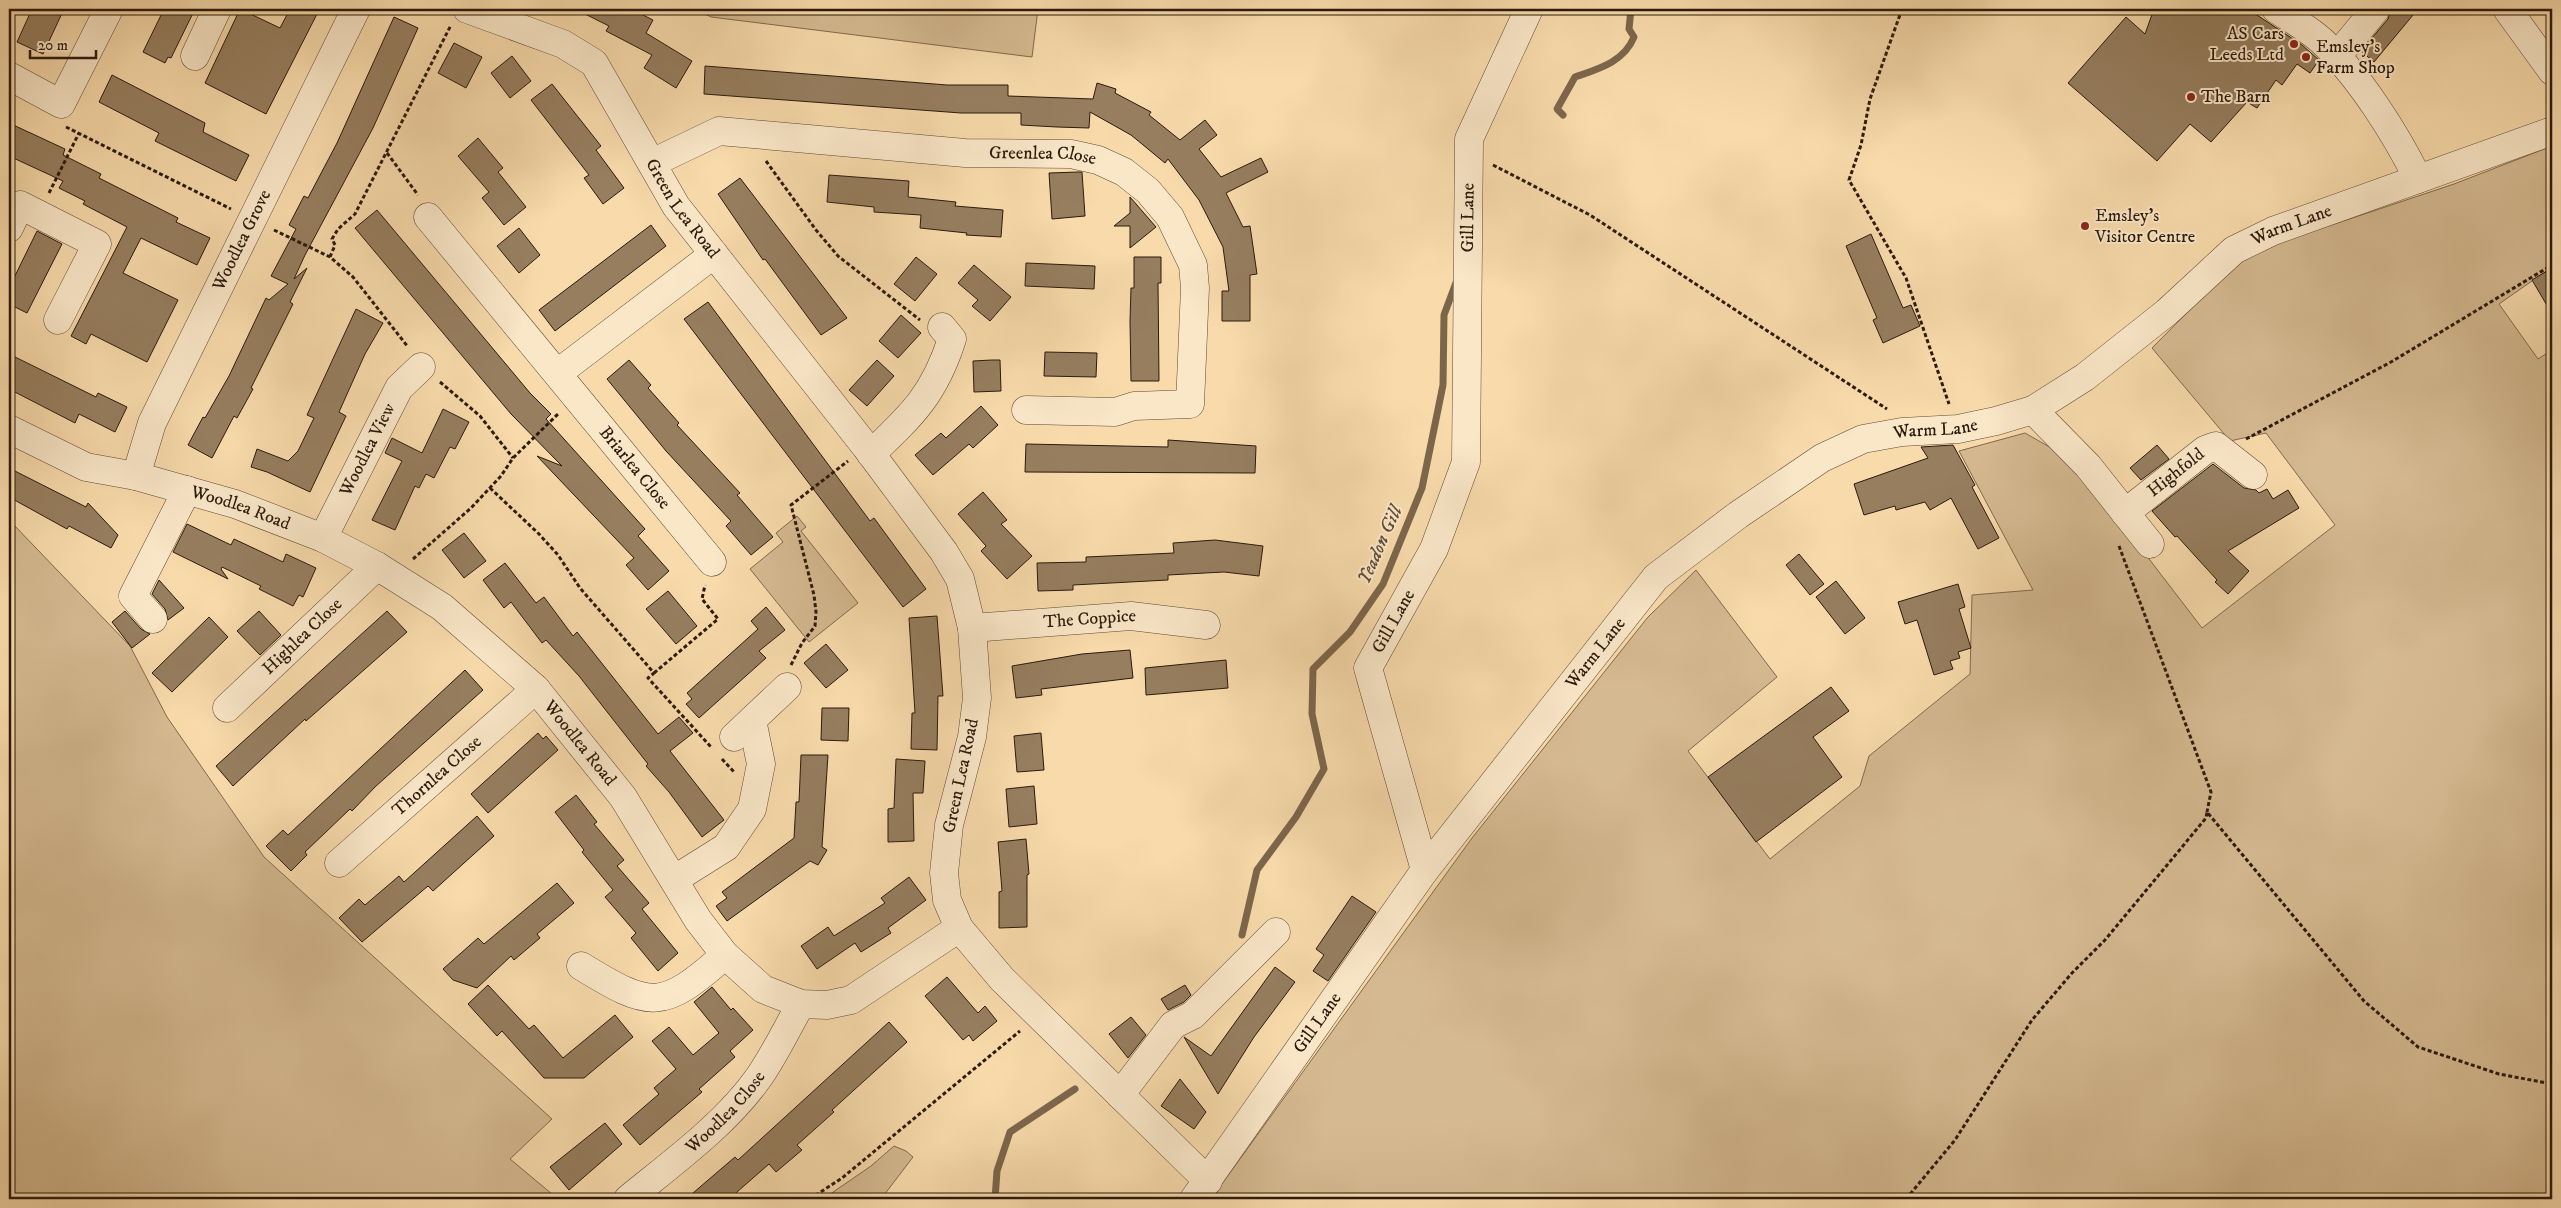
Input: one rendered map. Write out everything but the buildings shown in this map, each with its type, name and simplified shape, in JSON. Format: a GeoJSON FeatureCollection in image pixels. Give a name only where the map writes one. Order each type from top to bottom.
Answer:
{"type":"FeatureCollection","features":[{"type":"Feature","properties":{"kind":"street"},"geometry":{"type":"LineString","coordinates":[[9,76],[61,104],[109,9]]}},
{"type":"Feature","properties":{"kind":"street"},"geometry":{"type":"LineString","coordinates":[[195,56],[217,9]]}},
{"type":"Feature","properties":{"kind":"street","name":"Woodlea Grove"},"geometry":{"type":"LineString","coordinates":[[136,476],[152,423],[356,9]]}},
{"type":"Feature","properties":{"kind":"street","name":"Gill Lane"},"geometry":{"type":"LineString","coordinates":[[1036,1011],[1120,1095],[1201,1190],[1425,870],[1368,668],[1434,549],[1466,462],[1469,139],[1529,9]]}},
{"type":"Feature","properties":{"kind":"street"},"geometry":{"type":"LineString","coordinates":[[2276,9],[2321,40],[2337,56],[2404,150],[2418,179]]}},
{"type":"Feature","properties":{"kind":"street"},"geometry":{"type":"LineString","coordinates":[[2337,56],[2376,9]]}},
{"type":"Feature","properties":{"kind":"street"},"geometry":{"type":"LineString","coordinates":[[2507,9],[2552,71]]}},
{"type":"Feature","properties":{"kind":"street","name":"Green Lea Road"},"geometry":{"type":"LineString","coordinates":[[461,13],[555,40],[594,63],[676,206],[868,451],[944,552],[960,579],[972,628],[977,698],[972,737],[949,825],[944,873],[947,900],[959,928],[1002,979],[1036,1011]]}},
{"type":"Feature","properties":{"kind":"street","name":"Greenlea Close"},"geometry":{"type":"LineString","coordinates":[[652,163],[720,131],[964,153],[1071,154],[1098,160],[1124,172],[1148,192],[1170,217],[1193,265],[1195,288],[1190,404],[1134,406],[1115,412],[1026,410]]}},
{"type":"Feature","properties":{"kind":"street","name":"Warm Lane"},"geometry":{"type":"LineString","coordinates":[[1425,870],[1656,577],[1738,515],[1822,458],[1863,439],[1902,432],[1958,429],[2033,410],[2085,377],[2130,342],[2167,312],[2234,250],[2273,231],[2552,131]]}},
{"type":"Feature","properties":{"kind":"street"},"geometry":{"type":"LineString","coordinates":[[22,215],[97,244],[58,320]]}},
{"type":"Feature","properties":{"kind":"street","name":"Briarlea Close"},"geometry":{"type":"LineString","coordinates":[[428,217],[712,562]]}},
{"type":"Feature","properties":{"kind":"street"},"geometry":{"type":"LineString","coordinates":[[558,373],[714,254]]}},
{"type":"Feature","properties":{"kind":"street"},"geometry":{"type":"LineString","coordinates":[[868,451],[927,397],[943,367],[955,333]]}},
{"type":"Feature","properties":{"kind":"street","name":"Woodlea View"},"geometry":{"type":"LineString","coordinates":[[323,538],[399,388],[421,367]]}},
{"type":"Feature","properties":{"kind":"street"},"geometry":{"type":"LineString","coordinates":[[2033,410],[2088,466],[2150,544]]}},
{"type":"Feature","properties":{"kind":"street","name":"Woodlea Road"},"geometry":{"type":"LineString","coordinates":[[9,429],[86,467],[136,476],[235,504],[323,538],[385,571],[442,607],[536,690],[623,797],[675,879],[698,920],[724,955],[762,989],[801,1004],[827,1005],[852,1000],[959,928]]}},
{"type":"Feature","properties":{"kind":"street","name":"Highfold"},"geometry":{"type":"LineString","coordinates":[[2125,513],[2206,450],[2216,446],[2253,475]]}},
{"type":"Feature","properties":{"kind":"street"},"geometry":{"type":"LineString","coordinates":[[153,619],[133,596],[187,490]]}},
{"type":"Feature","properties":{"kind":"street","name":"Highlea Close"},"geometry":{"type":"LineString","coordinates":[[227,708],[385,571]]}},
{"type":"Feature","properties":{"kind":"street","name":"The Coppice"},"geometry":{"type":"LineString","coordinates":[[972,628],[1130,616],[1206,625]]}},
{"type":"Feature","properties":{"kind":"street"},"geometry":{"type":"LineString","coordinates":[[675,879],[726,847],[752,809],[761,764],[731,741],[787,687]]}},
{"type":"Feature","properties":{"kind":"street","name":"Thornlea Close"},"geometry":{"type":"LineString","coordinates":[[339,862],[536,690]]}},
{"type":"Feature","properties":{"kind":"street"},"geometry":{"type":"LineString","coordinates":[[1120,1095],[1173,1025],[1193,1015],[1276,932]]}},
{"type":"Feature","properties":{"kind":"street"},"geometry":{"type":"LineString","coordinates":[[581,966],[618,988],[636,996],[658,998],[675,995],[690,986],[724,955]]}},
{"type":"Feature","properties":{"kind":"street","name":"Woodlea Close"},"geometry":{"type":"LineString","coordinates":[[628,1199],[694,1145],[746,1093],[760,1076],[801,1004]]}},
{"type":"Feature","properties":{"kind":"path"},"geometry":{"type":"LineString","coordinates":[[1902,9],[1870,99],[1860,145],[1849,180],[1906,278],[1958,429]]}},
{"type":"Feature","properties":{"kind":"path"},"geometry":{"type":"LineString","coordinates":[[330,257],[335,246],[332,239],[338,229],[355,214],[461,13]]}},
{"type":"Feature","properties":{"kind":"path"},"geometry":{"type":"LineString","coordinates":[[22,215],[79,133],[235,211]]}},
{"type":"Feature","properties":{"kind":"path"},"geometry":{"type":"LineString","coordinates":[[746,134],[816,230],[838,256],[927,326],[955,333]]}},
{"type":"Feature","properties":{"kind":"path"},"geometry":{"type":"LineString","coordinates":[[1468,152],[1590,215],[1889,410],[1902,432]]}},
{"type":"Feature","properties":{"kind":"path"},"geometry":{"type":"LineString","coordinates":[[387,153],[425,204],[428,217]]}},
{"type":"Feature","properties":{"kind":"path"},"geometry":{"type":"LineString","coordinates":[[269,228],[330,257],[353,276],[398,331],[421,367],[480,416],[513,458]]}},
{"type":"Feature","properties":{"kind":"path"},"geometry":{"type":"LineString","coordinates":[[2224,452],[2391,362],[2552,265]]}},
{"type":"Feature","properties":{"kind":"path"},"geometry":{"type":"LineString","coordinates":[[385,571],[471,508],[490,488],[513,458],[577,396]]}},
{"type":"Feature","properties":{"kind":"path"},"geometry":{"type":"LineString","coordinates":[[787,687],[787,671],[802,643],[815,626],[816,612],[814,595],[791,505],[868,451]]}},
{"type":"Feature","properties":{"kind":"path"},"geometry":{"type":"LineString","coordinates":[[490,488],[558,554],[580,588],[654,673]]}},
{"type":"Feature","properties":{"kind":"path"},"geometry":{"type":"LineString","coordinates":[[1906,1199],[1955,1140],[2032,1020],[2072,973],[2105,940],[2206,818],[2211,792],[2118,544]]}},
{"type":"Feature","properties":{"kind":"path"},"geometry":{"type":"LineString","coordinates":[[702,599],[718,619],[648,678],[731,741],[755,795]]}},
{"type":"Feature","properties":{"kind":"path"},"geometry":{"type":"LineString","coordinates":[[2207,812],[2364,1001],[2418,1047],[2499,1074],[2552,1084]]}},
{"type":"Feature","properties":{"kind":"path"},"geometry":{"type":"LineString","coordinates":[[810,1199],[842,1178],[1036,1011]]}},
{"type":"Feature","properties":{"kind":"shaded area"},"geometry":{"type":"Polygon","coordinates":[[[695,9],[1038,9],[1032,57],[711,17],[695,9]]]}},
{"type":"Feature","properties":{"kind":"shaded area"},"geometry":{"type":"Polygon","coordinates":[[[2552,146],[2552,267],[2499,304],[2538,359],[2552,350],[2552,1199],[1211,1199],[1472,838],[1648,617],[1696,570],[1777,677],[1688,751],[1770,859],[1860,786],[1869,756],[1970,674],[1972,595],[2033,590],[1959,451],[2025,433],[2074,461],[2202,628],[2335,525],[2266,433],[2230,441],[2152,348],[2245,254],[2454,184],[2552,146]]]}},
{"type":"Feature","properties":{"kind":"shaded area"},"geometry":{"type":"Polygon","coordinates":[[[797,516],[806,527],[801,531],[858,603],[809,642],[750,569],[783,542],[776,533],[797,516]]]}},
{"type":"Feature","properties":{"kind":"shaded area"},"geometry":{"type":"Polygon","coordinates":[[[12,523],[130,646],[167,717],[264,857],[552,1119],[510,1159],[558,1199],[9,1199],[9,525],[12,523]]]}},
{"type":"Feature","properties":{"kind":"shaded area"},"geometry":{"type":"Polygon","coordinates":[[[894,1146],[906,1151],[913,1157],[881,1199],[823,1199],[871,1166],[894,1146]]]}},
{"type":"Feature","properties":{"kind":"waterway","name":"Yeadon Gill"},"geometry":{"type":"LineString","coordinates":[[1563,115],[1557,109],[1575,77],[1593,71],[1617,59],[1630,46],[1634,37],[1629,29],[1631,9]]}},
{"type":"Feature","properties":{"kind":"waterway","name":"Yeadon Gill"},"geometry":{"type":"LineString","coordinates":[[1242,935],[1257,870],[1296,817],[1324,769],[1312,714],[1313,669],[1350,632],[1383,584],[1422,488],[1443,385],[1444,315],[1457,280]]}},
{"type":"Feature","properties":{"kind":"waterway","name":"Yeadon Gill"},"geometry":{"type":"LineString","coordinates":[[995,1199],[997,1171],[1010,1132],[1075,1089]]}},
{"type":"Feature","properties":{"kind":"place","name":"AS Cars Leeds Ltd"},"geometry":{"type":"Point","coordinates":[2294,44]}},
{"type":"Feature","properties":{"kind":"place","name":"Emsley's Farm Shop"},"geometry":{"type":"Point","coordinates":[2306,57]}},
{"type":"Feature","properties":{"kind":"place","name":"The Barn"},"geometry":{"type":"Point","coordinates":[2191,97]}},
{"type":"Feature","properties":{"kind":"place","name":"Emsley's Visitor Centre"},"geometry":{"type":"Point","coordinates":[2085,226]}}]}
